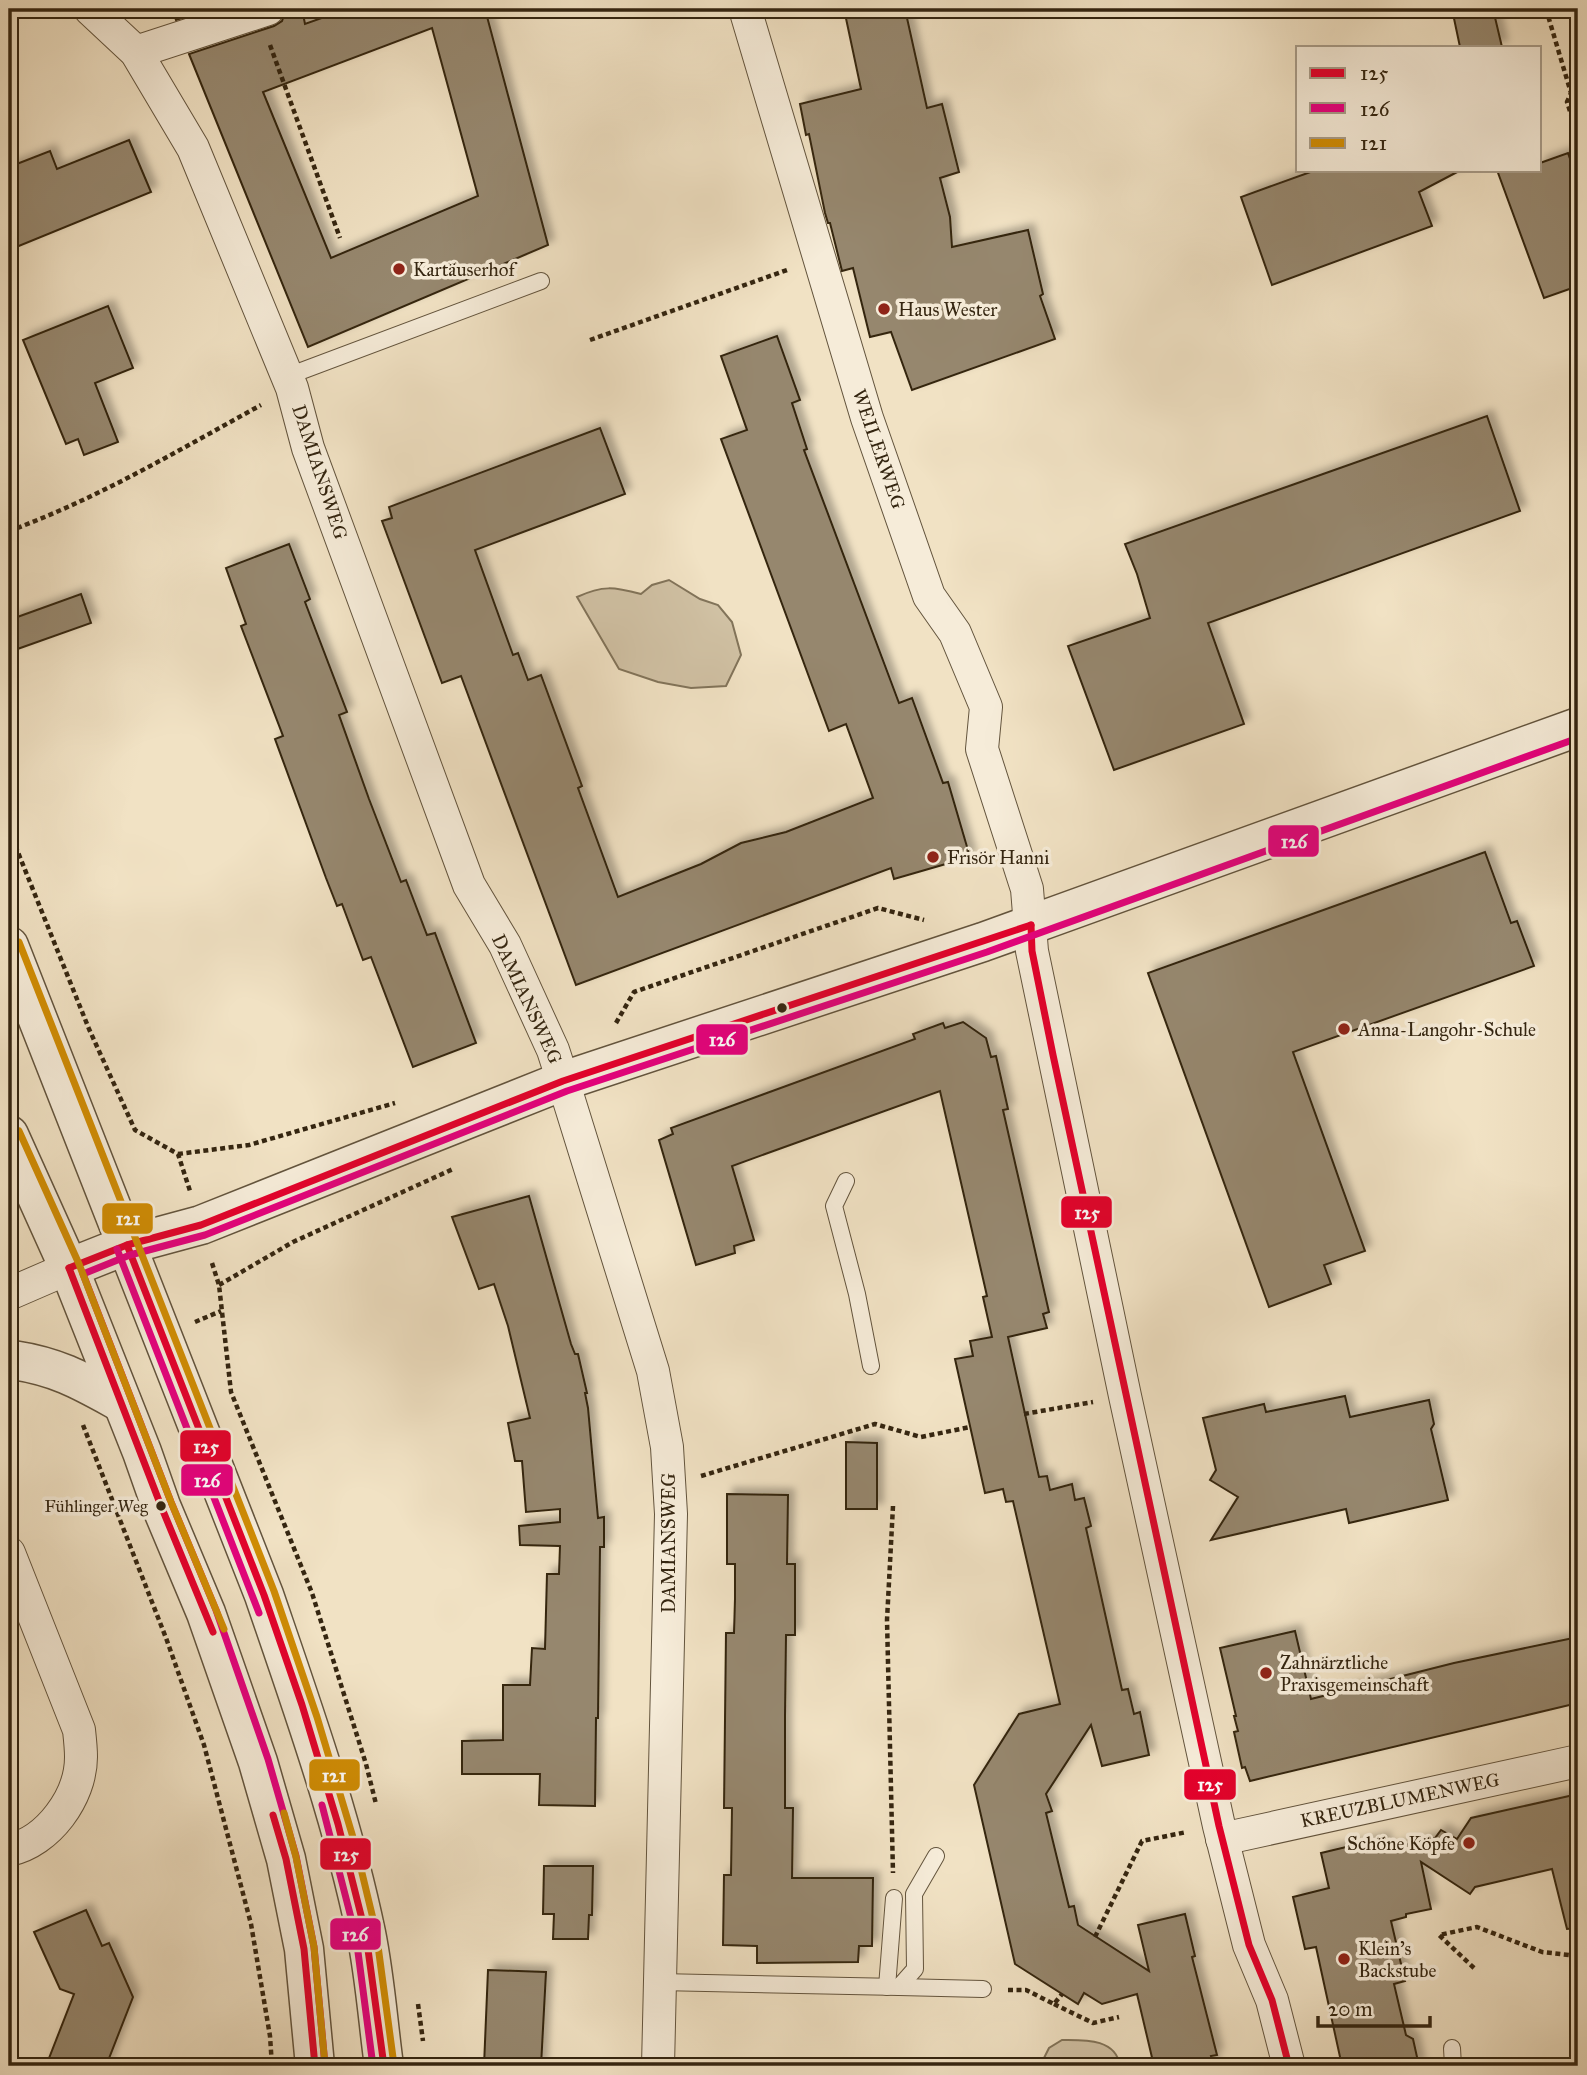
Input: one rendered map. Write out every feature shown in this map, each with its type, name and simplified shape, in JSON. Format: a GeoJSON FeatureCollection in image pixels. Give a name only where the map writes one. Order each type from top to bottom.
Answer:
{"type":"FeatureCollection","features":[{"type":"Feature","properties":{"kind":"street","name":"DAMIANSWEG"},"geometry":{"type":"LineString","coordinates":[[90,9],[136,52],[193,148],[290,382],[308,448],[470,885],[505,945],[553,1051],[653,1371],[667,1447],[671,1514],[658,2066]]}},
{"type":"Feature","properties":{"kind":"street","name":"WEILERWEG"},"geometry":{"type":"LineString","coordinates":[[745,9],[867,418],[929,596],[955,633],[986,707],[982,749],[1027,889],[1032,951],[1125,1396],[1221,1833],[1249,1945],[1272,2000],[1289,2066]]}},
{"type":"Feature","properties":{"kind":"street"},"geometry":{"type":"LineString","coordinates":[[136,52],[263,10]]}},
{"type":"Feature","properties":{"kind":"street"},"geometry":{"type":"LineString","coordinates":[[9,1294],[127,1245],[201,1225],[564,1081],[1031,925],[1578,727]]}},
{"type":"Feature","properties":{"kind":"street"},"geometry":{"type":"LineString","coordinates":[[9,946],[264,1595],[302,1704],[338,1824],[366,1935],[384,2066]]}},
{"type":"Feature","properties":{"kind":"street"},"geometry":{"type":"LineString","coordinates":[[9,1135],[69,1268],[161,1506],[206,1613],[254,1749],[279,1834],[304,1949],[315,2066]]}},
{"type":"Feature","properties":{"kind":"street"},"geometry":{"type":"LineString","coordinates":[[9,1361],[40,1364],[60,1370],[122,1403]]}},
{"type":"Feature","properties":{"kind":"street"},"geometry":{"type":"LineString","coordinates":[[9,1553],[79,1730],[81,1759],[77,1780],[64,1811],[39,1836],[9,1850]]}},
{"type":"Feature","properties":{"kind":"street","name":"KREUZBLUMENWEG"},"geometry":{"type":"LineString","coordinates":[[1221,1833],[1578,1761]]}},
{"type":"Feature","properties":{"kind":"lane"},"geometry":{"type":"LineString","coordinates":[[290,382],[541,281]]}},
{"type":"Feature","properties":{"kind":"lane"},"geometry":{"type":"LineString","coordinates":[[846,1181],[834,1206],[857,1294],[871,1366]]}},
{"type":"Feature","properties":{"kind":"lane"},"geometry":{"type":"LineString","coordinates":[[893,1987],[915,1969],[914,1894],[936,1856]]}},
{"type":"Feature","properties":{"kind":"lane"},"geometry":{"type":"LineString","coordinates":[[893,1987],[894,1898]]}},
{"type":"Feature","properties":{"kind":"lane"},"geometry":{"type":"LineString","coordinates":[[659,1982],[983,1989]]}},
{"type":"Feature","properties":{"kind":"lane"},"geometry":{"type":"LineString","coordinates":[[1452,2048],[1453,2066]]}},
{"type":"Feature","properties":{"kind":"path"},"geometry":{"type":"LineString","coordinates":[[1546,9],[1571,93],[1567,102],[1578,136]]}},
{"type":"Feature","properties":{"kind":"path"},"geometry":{"type":"LineString","coordinates":[[263,10],[340,238]]}},
{"type":"Feature","properties":{"kind":"path"},"geometry":{"type":"LineString","coordinates":[[590,340],[818,259]]}},
{"type":"Feature","properties":{"kind":"path"},"geometry":{"type":"LineString","coordinates":[[9,531],[34,522],[150,466],[290,382]]}},
{"type":"Feature","properties":{"kind":"path"},"geometry":{"type":"LineString","coordinates":[[612,1029],[634,992],[865,912],[878,908],[929,921]]}},
{"type":"Feature","properties":{"kind":"path"},"geometry":{"type":"LineString","coordinates":[[178,1154],[249,1145],[397,1103]]}},
{"type":"Feature","properties":{"kind":"path"},"geometry":{"type":"LineString","coordinates":[[60,1370],[121,1521],[204,1745],[251,1924],[270,2036],[272,2066]]}},
{"type":"Feature","properties":{"kind":"path"},"geometry":{"type":"LineString","coordinates":[[1024,1415],[1125,1396]]}},
{"type":"Feature","properties":{"kind":"path"},"geometry":{"type":"LineString","coordinates":[[669,1486],[874,1424],[921,1437],[970,1427]]}},
{"type":"Feature","properties":{"kind":"path"},"geometry":{"type":"LineString","coordinates":[[893,1506],[887,1620],[894,1898]]}},
{"type":"Feature","properties":{"kind":"path"},"geometry":{"type":"LineString","coordinates":[[1095,1937],[1142,1841],[1221,1833]]}},
{"type":"Feature","properties":{"kind":"path"},"geometry":{"type":"LineString","coordinates":[[1474,1968],[1439,1935],[1477,1927],[1542,1952],[1578,1956]]}},
{"type":"Feature","properties":{"kind":"path"},"geometry":{"type":"LineString","coordinates":[[983,1989],[1026,1990],[1093,2023],[1119,2017]]}},
{"type":"Feature","properties":{"kind":"path"},"geometry":{"type":"LineString","coordinates":[[1054,2004],[1062,1994]]}},
{"type":"Feature","properties":{"kind":"shaded area"},"geometry":{"type":"Polygon","coordinates":[[[669,580],[700,599],[718,605],[732,622],[741,655],[726,686],[691,688],[658,682],[619,669],[577,597],[594,590],[609,588],[641,594],[652,585],[669,580]]]}},
{"type":"Feature","properties":{"kind":"shaded area"},"geometry":{"type":"Polygon","coordinates":[[[1062,2040],[1106,2045],[1117,2057],[1120,2066],[1040,2066],[1049,2048],[1062,2040]]]}},
{"type":"Feature","properties":{"kind":"building"},"geometry":{"type":"Polygon","coordinates":[[[172,9],[209,9],[176,20],[172,9]]]}},
{"type":"Feature","properties":{"kind":"building"},"geometry":{"type":"Polygon","coordinates":[[[286,9],[302,9],[305,24],[347,9],[485,9],[548,245],[308,347],[189,54],[282,21],[286,9]],[[432,28],[263,92],[331,258],[478,196],[432,28]]]}},
{"type":"Feature","properties":{"kind":"building"},"geometry":{"type":"Polygon","coordinates":[[[844,9],[905,9],[927,108],[942,104],[959,172],[940,178],[950,217],[952,247],[1028,230],[1043,294],[1040,296],[1055,339],[912,390],[891,332],[870,337],[853,268],[842,271],[825,213],[800,104],[861,89],[844,9]]]}},
{"type":"Feature","properties":{"kind":"building"},"geometry":{"type":"Polygon","coordinates":[[[1452,9],[1493,9],[1502,46],[1460,46],[1452,9]]]}},
{"type":"Feature","properties":{"kind":"building"},"geometry":{"type":"Polygon","coordinates":[[[129,140],[151,192],[9,250],[9,167],[50,151],[57,169],[129,140]]]}},
{"type":"Feature","properties":{"kind":"building"},"geometry":{"type":"Polygon","coordinates":[[[1568,153],[1578,182],[1578,286],[1544,298],[1498,172],[1542,172],[1542,162],[1568,153]]]}},
{"type":"Feature","properties":{"kind":"building"},"geometry":{"type":"Polygon","coordinates":[[[1310,172],[1457,172],[1419,192],[1432,226],[1272,285],[1241,197],[1310,172]]]}},
{"type":"Feature","properties":{"kind":"building"},"geometry":{"type":"Polygon","coordinates":[[[108,306],[133,368],[95,383],[118,442],[84,455],[78,439],[66,444],[23,340],[108,306]]]}},
{"type":"Feature","properties":{"kind":"building"},"geometry":{"type":"Polygon","coordinates":[[[777,336],[800,400],[792,403],[807,449],[804,450],[899,703],[912,698],[943,783],[948,782],[970,857],[894,879],[891,868],[576,985],[461,676],[442,683],[382,521],[392,518],[389,507],[600,428],[625,494],[475,550],[513,655],[518,653],[528,680],[541,675],[582,786],[578,788],[618,897],[701,864],[741,843],[786,832],[873,798],[846,724],[829,731],[721,439],[747,430],[721,356],[777,336]]]}},
{"type":"Feature","properties":{"kind":"building"},"geometry":{"type":"Polygon","coordinates":[[[1487,416],[1520,511],[1208,623],[1244,724],[1114,770],[1068,646],[1150,618],[1125,544],[1487,416]]]}},
{"type":"Feature","properties":{"kind":"building"},"geometry":{"type":"Polygon","coordinates":[[[289,544],[310,599],[305,602],[347,712],[339,715],[369,799],[401,882],[406,880],[427,935],[435,933],[476,1043],[413,1067],[371,957],[363,960],[342,904],[337,906],[326,878],[275,739],[283,736],[241,626],[246,624],[226,568],[289,544]]]}},
{"type":"Feature","properties":{"kind":"building"},"geometry":{"type":"Polygon","coordinates":[[[81,594],[91,623],[9,652],[9,620],[81,594]]]}},
{"type":"Feature","properties":{"kind":"building"},"geometry":{"type":"Polygon","coordinates":[[[1485,852],[1511,923],[1517,921],[1534,966],[1293,1052],[1365,1251],[1324,1265],[1331,1284],[1269,1307],[1148,973],[1485,852]]]}},
{"type":"Feature","properties":{"kind":"building"},"geometry":{"type":"Polygon","coordinates":[[[963,1022],[986,1038],[991,1057],[996,1056],[1008,1109],[1003,1110],[1049,1312],[1043,1314],[1047,1328],[1008,1337],[1039,1477],[1047,1476],[1050,1490],[1072,1484],[1075,1500],[1084,1498],[1091,1526],[1086,1528],[1122,1690],[1128,1689],[1134,1714],[1140,1712],[1149,1755],[1102,1766],[1091,1725],[1046,1794],[1052,1811],[1046,1813],[1069,1907],[1074,1906],[1078,1925],[1149,1971],[1138,1925],[1185,1914],[1195,1956],[1192,1957],[1217,2055],[1211,2056],[1214,2066],[1154,2066],[1137,1994],[1102,2004],[1084,1993],[1078,2004],[1015,1964],[974,1785],[1019,1714],[1060,1704],[1013,1501],[1006,1502],[1003,1489],[985,1493],[955,1359],[973,1356],[970,1341],[992,1337],[983,1297],[987,1296],[940,1091],[732,1166],[754,1240],[734,1246],[735,1253],[696,1265],[659,1140],[673,1134],[671,1128],[915,1039],[913,1034],[943,1023],[945,1028],[963,1022]]]}},
{"type":"Feature","properties":{"kind":"building"},"geometry":{"type":"Polygon","coordinates":[[[529,1196],[571,1344],[575,1354],[578,1354],[587,1393],[598,1518],[604,1517],[604,1547],[600,1547],[595,1806],[539,1805],[540,1774],[462,1774],[462,1741],[503,1740],[503,1685],[530,1685],[532,1648],[545,1649],[547,1574],[559,1574],[560,1546],[520,1545],[519,1526],[560,1522],[560,1509],[526,1512],[522,1461],[515,1461],[508,1423],[530,1418],[508,1326],[494,1284],[479,1289],[452,1217],[529,1196]]]}},
{"type":"Feature","properties":{"kind":"building"},"geometry":{"type":"Polygon","coordinates":[[[1345,1396],[1350,1417],[1429,1400],[1434,1424],[1431,1429],[1448,1500],[1349,1523],[1346,1509],[1211,1540],[1238,1497],[1210,1480],[1216,1470],[1203,1418],[1264,1404],[1266,1412],[1345,1396]]]}},
{"type":"Feature","properties":{"kind":"building"},"geometry":{"type":"Polygon","coordinates":[[[846,1442],[877,1443],[877,1509],[846,1509],[846,1442]]]}},
{"type":"Feature","properties":{"kind":"building"},"geometry":{"type":"Polygon","coordinates":[[[727,1494],[788,1495],[787,1564],[795,1564],[795,1635],[786,1635],[785,1716],[785,1808],[793,1808],[792,1878],[873,1878],[872,1946],[859,1946],[858,1962],[757,1963],[757,1946],[723,1945],[724,1875],[731,1875],[732,1808],[724,1808],[726,1633],[734,1633],[735,1599],[735,1564],[727,1564],[727,1494]]]}},
{"type":"Feature","properties":{"kind":"building"},"geometry":{"type":"Polygon","coordinates":[[[1295,1631],[1311,1699],[1454,1663],[1578,1637],[1578,1703],[1250,1781],[1245,1767],[1242,1768],[1234,1732],[1238,1731],[1236,1716],[1220,1648],[1295,1631]]]}},
{"type":"Feature","properties":{"kind":"building"},"geometry":{"type":"Polygon","coordinates":[[[1578,1794],[1578,1928],[1567,1929],[1552,1869],[1475,1887],[1470,1894],[1421,1862],[1431,1909],[1406,1914],[1406,1917],[1391,1921],[1405,1981],[1394,1984],[1406,2035],[1413,2039],[1419,2066],[1342,2066],[1316,1947],[1305,1949],[1293,1897],[1329,1888],[1321,1853],[1384,1838],[1386,1849],[1435,1838],[1441,1830],[1457,1839],[1471,1818],[1578,1794]]]}},
{"type":"Feature","properties":{"kind":"building"},"geometry":{"type":"Polygon","coordinates":[[[544,1866],[593,1866],[592,1915],[589,1915],[588,1939],[553,1939],[554,1914],[543,1914],[544,1866]]]}},
{"type":"Feature","properties":{"kind":"building"},"geometry":{"type":"Polygon","coordinates":[[[86,1910],[102,1946],[109,1943],[133,1997],[106,2066],[46,2066],[74,1994],[60,1989],[34,1932],[86,1910]]]}},
{"type":"Feature","properties":{"kind":"building"},"geometry":{"type":"Polygon","coordinates":[[[488,1970],[546,1972],[541,2066],[484,2066],[488,1970]]]}},
{"type":"Feature","properties":{"kind":"transit line","name":"126"},"geometry":{"type":"LineString","coordinates":[[325,2065],[314,1947],[296,1856],[268,1759],[216,1610],[83,1274],[130,1255],[205,1235],[567,1091],[987,952],[1578,738]]}},
{"type":"Feature","properties":{"kind":"transit line","name":"125"},"geometry":{"type":"LineString","coordinates":[[1031,925],[1032,951],[1053,1055],[1219,1826],[1249,1945],[1272,2000],[1289,2066]]}},
{"type":"Feature","properties":{"kind":"transit line","name":"125"},"geometry":{"type":"LineString","coordinates":[[69,1268],[127,1245],[201,1225],[563,1081],[1031,925]]}},
{"type":"Feature","properties":{"kind":"transit line","name":"121"},"geometry":{"type":"LineString","coordinates":[[19,942],[274,1591],[317,1717],[355,1844],[376,1931],[394,2065]]}},
{"type":"Feature","properties":{"kind":"transit line","name":"121"},"geometry":{"type":"LineString","coordinates":[[19,1131],[79,1264],[171,1502],[224,1629]]}},
{"type":"Feature","properties":{"kind":"transit line","name":"125"},"geometry":{"type":"LineString","coordinates":[[127,1245],[264,1595],[302,1705],[338,1824],[366,1935],[384,2066]]}},
{"type":"Feature","properties":{"kind":"transit line","name":"126"},"geometry":{"type":"LineString","coordinates":[[117,1249],[259,1613]]}},
{"type":"Feature","properties":{"kind":"transit line","name":"125"},"geometry":{"type":"LineString","coordinates":[[69,1268],[213,1632]]}},
{"type":"Feature","properties":{"kind":"transit line","name":"126"},"geometry":{"type":"LineString","coordinates":[[322,1805],[356,1937],[373,2066]]}},
{"type":"Feature","properties":{"kind":"transit line","name":"121"},"geometry":{"type":"LineString","coordinates":[[284,1813],[314,1947],[325,2065]]}},
{"type":"Feature","properties":{"kind":"transit line","name":"125"},"geometry":{"type":"LineString","coordinates":[[273,1815],[286,1859],[304,1949],[315,2066]]}},
{"type":"Feature","properties":{"kind":"place","name":"Kartäuserhof"},"geometry":{"type":"Point","coordinates":[399,269]}},
{"type":"Feature","properties":{"kind":"place","name":"Haus Wester"},"geometry":{"type":"Point","coordinates":[884,309]}},
{"type":"Feature","properties":{"kind":"place","name":"Frisör Hanni"},"geometry":{"type":"Point","coordinates":[933,857]}},
{"type":"Feature","properties":{"kind":"place","name":"Anna-Langohr-Schule"},"geometry":{"type":"Point","coordinates":[1344,1029]}},
{"type":"Feature","properties":{"kind":"place","name":"Fühlinger Weg"},"geometry":{"type":"Point","coordinates":[161,1506]}},
{"type":"Feature","properties":{"kind":"place","name":"Zahnärztliche Praxisgemeinschaft"},"geometry":{"type":"Point","coordinates":[1266,1673]}},
{"type":"Feature","properties":{"kind":"place","name":"Schöne Köpfe"},"geometry":{"type":"Point","coordinates":[1469,1843]}},
{"type":"Feature","properties":{"kind":"place","name":"Klein’s Backstube"},"geometry":{"type":"Point","coordinates":[1344,1959]}}]}
